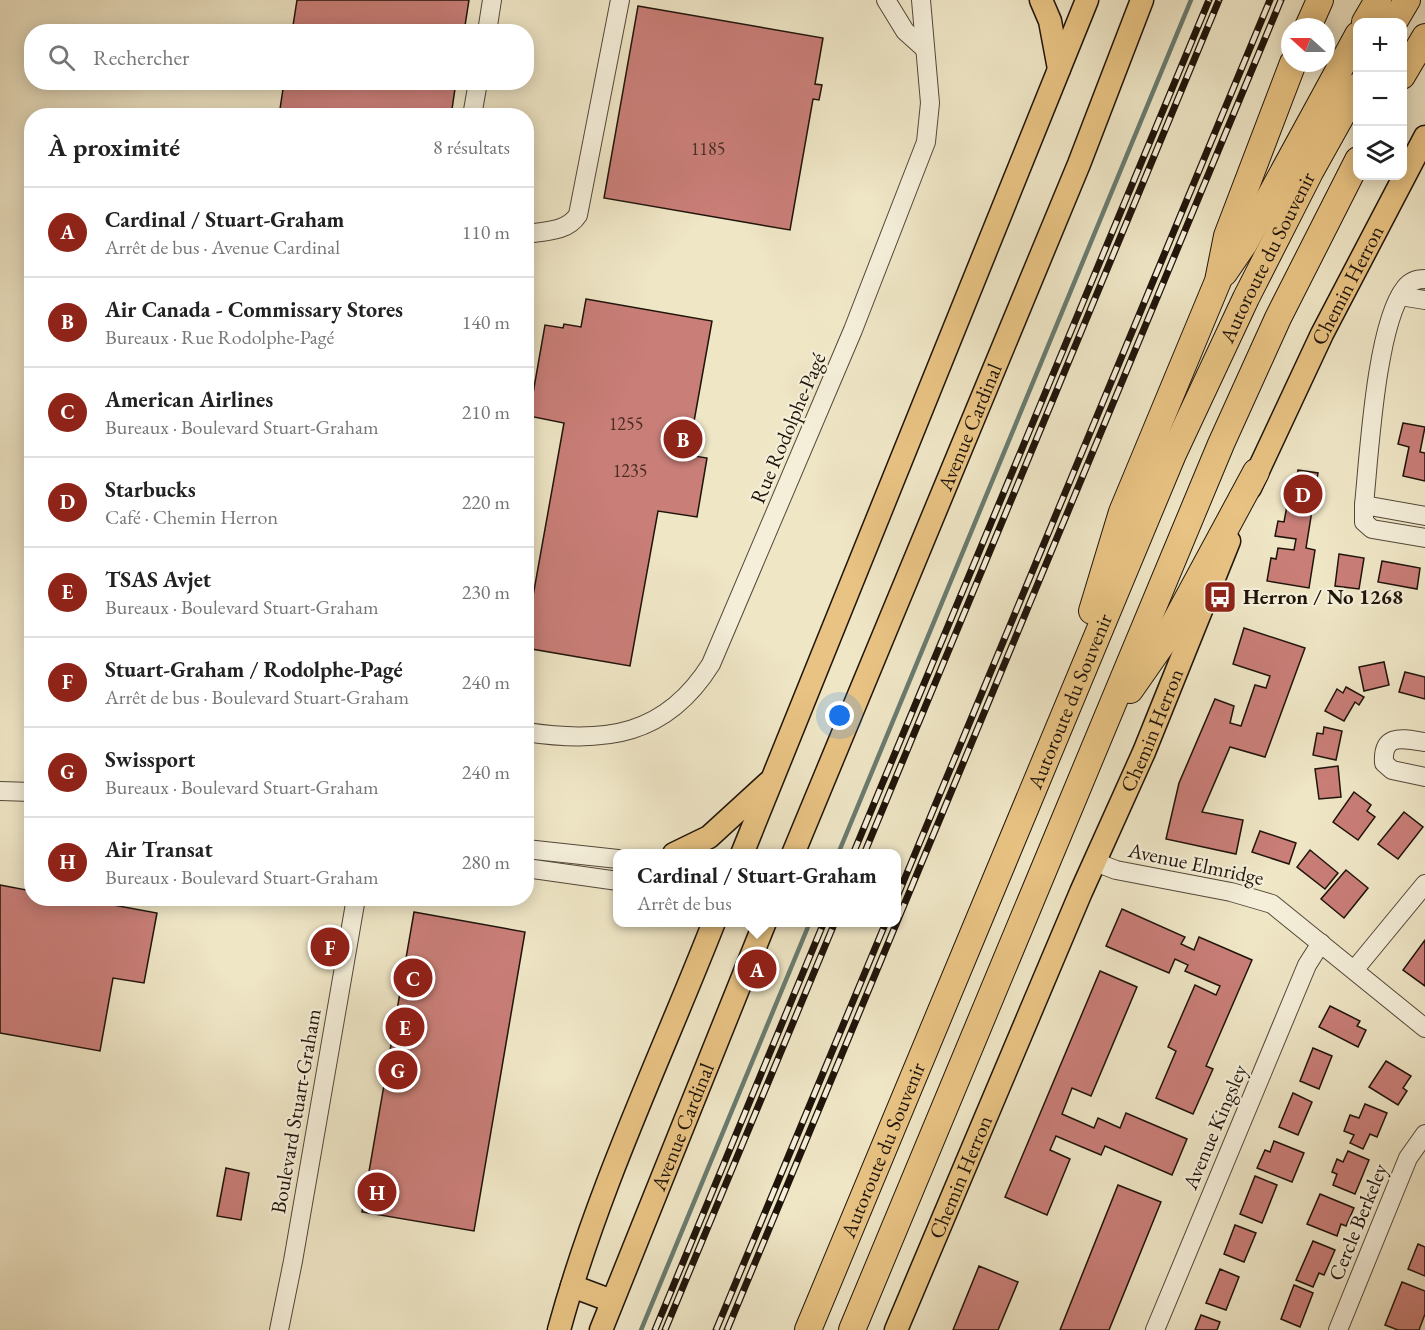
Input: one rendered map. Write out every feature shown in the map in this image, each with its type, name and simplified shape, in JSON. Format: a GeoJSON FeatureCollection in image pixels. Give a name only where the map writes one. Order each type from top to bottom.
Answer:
{"type":"FeatureCollection","features":[{"type":"Feature","properties":{"kind":"highway"},"geometry":{"type":"LineString","coordinates":[[1312,18],[1320,0]]}},
{"type":"Feature","properties":{"kind":"highway"},"geometry":{"type":"LineString","coordinates":[[1367,18],[1378,0]]}},
{"type":"Feature","properties":{"kind":"highway"},"geometry":{"type":"LineString","coordinates":[[1396,18],[1407,0]]}},
{"type":"Feature","properties":{"kind":"highway"},"geometry":{"type":"LineString","coordinates":[[1404,72],[1425,37]]}},
{"type":"Feature","properties":{"kind":"highway"},"geometry":{"type":"LineString","coordinates":[[1218,281],[1244,244],[1353,44]]}},
{"type":"Feature","properties":{"kind":"highway"},"geometry":{"type":"LineString","coordinates":[[1053,743],[1122,512],[1218,281],[1227,236],[1290,72]]}},
{"type":"Feature","properties":{"kind":"highway","name":"Autoroute du Souvenir"},"geometry":{"type":"LineString","coordinates":[[808,1330],[1154,500],[1210,373],[1305,182],[1353,95]]}},
{"type":"Feature","properties":{"kind":"highway","name":"Autoroute du Souvenir"},"geometry":{"type":"LineString","coordinates":[[852,1330],[1239,402],[1314,243],[1353,169]]}},
{"type":"Feature","properties":{"kind":"highway"},"geometry":{"type":"LineString","coordinates":[[1100,735],[1167,637],[1256,472]]}},
{"type":"Feature","properties":{"kind":"main road"},"geometry":{"type":"LineString","coordinates":[[1041,0],[1050,21],[1059,69]]}},
{"type":"Feature","properties":{"kind":"main road"},"geometry":{"type":"LineString","coordinates":[[744,849],[1086,0]]}},
{"type":"Feature","properties":{"kind":"main road","name":"Avenue Cardinal"},"geometry":{"type":"LineString","coordinates":[[795,849],[1079,164],[1139,1]]}},
{"type":"Feature","properties":{"kind":"main road","name":"Chemin Herron"},"geometry":{"type":"LineString","coordinates":[[896,1330],[1162,708],[1256,472],[1364,250],[1425,137]]}},
{"type":"Feature","properties":{"kind":"main road"},"geometry":{"type":"LineString","coordinates":[[684,849],[709,837],[773,778]]}},
{"type":"Feature","properties":{"kind":"main road"},"geometry":{"type":"LineString","coordinates":[[559,1330],[572,1286],[632,1123],[712,927]]}},
{"type":"Feature","properties":{"kind":"main road","name":"Avenue Cardinal"},"geometry":{"type":"LineString","coordinates":[[601,1330],[761,927]]}},
{"type":"Feature","properties":{"kind":"main road"},"geometry":{"type":"LineString","coordinates":[[572,1286],[612,1301]]}},
{"type":"Feature","properties":{"kind":"street"},"geometry":{"type":"LineString","coordinates":[[488,24],[492,0]]}},
{"type":"Feature","properties":{"kind":"street"},"geometry":{"type":"LineString","coordinates":[[534,233],[560,229],[574,220],[578,214],[620,0]]}},
{"type":"Feature","properties":{"kind":"street"},"geometry":{"type":"LineString","coordinates":[[886,0],[905,30],[925,49]]}},
{"type":"Feature","properties":{"kind":"street","name":"Rue Rodolphe-Pagé"},"geometry":{"type":"LineString","coordinates":[[534,733],[587,737],[616,734],[644,726],[672,711],[683,701],[711,664],[839,363],[922,154],[930,115],[921,0]]}},
{"type":"Feature","properties":{"kind":"street"},"geometry":{"type":"LineString","coordinates":[[473,108],[477,90]]}},
{"type":"Feature","properties":{"kind":"street"},"geometry":{"type":"LineString","coordinates":[[1425,279],[1412,282],[1400,296],[1390,320],[1376,394],[1364,505],[1364,522],[1372,529],[1425,538]]}},
{"type":"Feature","properties":{"kind":"street"},"geometry":{"type":"LineString","coordinates":[[1400,296],[1425,300]]}},
{"type":"Feature","properties":{"kind":"street"},"geometry":{"type":"LineString","coordinates":[[1364,505],[1425,516]]}},
{"type":"Feature","properties":{"kind":"street"},"geometry":{"type":"LineString","coordinates":[[1425,742],[1399,738],[1388,743],[1383,752],[1384,763],[1392,770],[1425,777]]}},
{"type":"Feature","properties":{"kind":"street"},"geometry":{"type":"LineString","coordinates":[[0,791],[24,792]]}},
{"type":"Feature","properties":{"kind":"street"},"geometry":{"type":"LineString","coordinates":[[534,850],[613,859]]}},
{"type":"Feature","properties":{"kind":"street","name":"Avenue Elmridge"},"geometry":{"type":"LineString","coordinates":[[1095,862],[1116,870],[1260,900],[1282,910],[1425,1028]]}},
{"type":"Feature","properties":{"kind":"street"},"geometry":{"type":"LineString","coordinates":[[534,869],[613,880]]}},
{"type":"Feature","properties":{"kind":"street"},"geometry":{"type":"LineString","coordinates":[[1355,969],[1425,884]]}},
{"type":"Feature","properties":{"kind":"street","name":"Boulevard Stuart-Graham"},"geometry":{"type":"LineString","coordinates":[[279,1330],[355,906]]}},
{"type":"Feature","properties":{"kind":"street","name":"Avenue Kingsley"},"geometry":{"type":"LineString","coordinates":[[1155,1330],[1307,965],[1321,943]]}},
{"type":"Feature","properties":{"kind":"street","name":"Cercle Berkeley"},"geometry":{"type":"LineString","coordinates":[[1338,1330],[1408,1158],[1425,1134]]}},
{"type":"Feature","properties":{"kind":"building"},"geometry":{"type":"Polygon","coordinates":[[[297,0],[469,0],[465,24],[293,24],[297,0]]]}},
{"type":"Feature","properties":{"kind":"building"},"geometry":{"type":"Polygon","coordinates":[[[638,6],[823,38],[815,84],[822,85],[819,100],[813,99],[790,230],[604,198],[638,6]]]}},
{"type":"Feature","properties":{"kind":"building"},"geometry":{"type":"Polygon","coordinates":[[[283,90],[455,90],[452,108],[280,108],[283,90]]]}},
{"type":"Feature","properties":{"kind":"building"},"geometry":{"type":"Polygon","coordinates":[[[586,299],[712,321],[688,455],[707,458],[697,517],[658,511],[630,666],[534,649],[534,590],[564,423],[534,417],[534,388],[545,325],[563,328],[564,324],[581,327],[586,299]]]}},
{"type":"Feature","properties":{"kind":"building"},"geometry":{"type":"Polygon","coordinates":[[[1403,423],[1425,427],[1420,452],[1425,453],[1425,481],[1403,476],[1409,447],[1398,444],[1403,423]]]}},
{"type":"Feature","properties":{"kind":"building"},"geometry":{"type":"Polygon","coordinates":[[[1298,470],[1318,473],[1306,548],[1315,550],[1309,588],[1267,581],[1271,558],[1276,559],[1278,548],[1294,550],[1296,539],[1275,536],[1278,521],[1284,522],[1291,484],[1296,485],[1298,470]]]}},
{"type":"Feature","properties":{"kind":"building"},"geometry":{"type":"Polygon","coordinates":[[[1339,554],[1364,558],[1359,589],[1335,586],[1339,554]]]}},
{"type":"Feature","properties":{"kind":"building"},"geometry":{"type":"Polygon","coordinates":[[[1382,561],[1420,568],[1417,589],[1378,582],[1382,561]]]}},
{"type":"Feature","properties":{"kind":"building"},"geometry":{"type":"Polygon","coordinates":[[[1244,628],[1305,648],[1265,757],[1230,747],[1202,812],[1243,820],[1236,854],[1166,839],[1179,783],[1215,699],[1234,706],[1230,723],[1241,726],[1255,685],[1266,688],[1270,676],[1233,664],[1244,628]]]}},
{"type":"Feature","properties":{"kind":"building"},"geometry":{"type":"Polygon","coordinates":[[[1384,662],[1389,685],[1364,691],[1359,667],[1384,662]]]}},
{"type":"Feature","properties":{"kind":"building"},"geometry":{"type":"Polygon","coordinates":[[[1405,672],[1425,677],[1425,699],[1399,692],[1405,672]]]}},
{"type":"Feature","properties":{"kind":"building"},"geometry":{"type":"Polygon","coordinates":[[[1346,687],[1364,697],[1359,705],[1355,702],[1344,721],[1325,711],[1337,689],[1343,693],[1346,687]]]}},
{"type":"Feature","properties":{"kind":"building"},"geometry":{"type":"Polygon","coordinates":[[[1324,727],[1342,731],[1336,760],[1313,755],[1317,733],[1323,734],[1324,727]]]}},
{"type":"Feature","properties":{"kind":"building"},"geometry":{"type":"Polygon","coordinates":[[[1338,766],[1341,797],[1319,799],[1315,769],[1338,766]]]}},
{"type":"Feature","properties":{"kind":"building"},"geometry":{"type":"Polygon","coordinates":[[[1354,792],[1371,805],[1367,811],[1375,817],[1358,840],[1333,822],[1354,792]]]}},
{"type":"Feature","properties":{"kind":"building"},"geometry":{"type":"Polygon","coordinates":[[[1404,812],[1423,827],[1398,859],[1378,844],[1404,812]]]}},
{"type":"Feature","properties":{"kind":"building"},"geometry":{"type":"Polygon","coordinates":[[[1260,831],[1296,843],[1289,864],[1252,852],[1260,831]]]}},
{"type":"Feature","properties":{"kind":"building"},"geometry":{"type":"Polygon","coordinates":[[[1310,850],[1338,873],[1325,889],[1297,867],[1310,850]]]}},
{"type":"Feature","properties":{"kind":"building"},"geometry":{"type":"Polygon","coordinates":[[[1346,870],[1368,888],[1344,918],[1321,899],[1346,870]]]}},
{"type":"Feature","properties":{"kind":"building"},"geometry":{"type":"Polygon","coordinates":[[[0,885],[24,890],[24,906],[119,906],[157,913],[144,983],[113,978],[100,1051],[0,1033],[0,885]]]}},
{"type":"Feature","properties":{"kind":"building"},"geometry":{"type":"Polygon","coordinates":[[[1122,909],[1185,937],[1181,944],[1194,950],[1199,937],[1252,960],[1206,1066],[1213,1069],[1193,1114],[1156,1098],[1176,1051],[1168,1047],[1195,985],[1216,995],[1220,986],[1185,971],[1188,965],[1175,959],[1169,973],[1106,946],[1122,909]]]}},
{"type":"Feature","properties":{"kind":"building"},"geometry":{"type":"Polygon","coordinates":[[[414,912],[525,932],[474,1231],[362,1212],[414,912]]]}},
{"type":"Feature","properties":{"kind":"building"},"geometry":{"type":"Polygon","coordinates":[[[1425,940],[1425,986],[1403,970],[1425,940]]]}},
{"type":"Feature","properties":{"kind":"building"},"geometry":{"type":"Polygon","coordinates":[[[1100,971],[1137,987],[1091,1096],[1072,1088],[1062,1114],[1094,1128],[1098,1118],[1120,1128],[1126,1113],[1187,1139],[1172,1175],[1105,1146],[1101,1155],[1056,1136],[1050,1150],[1070,1159],[1047,1215],[1005,1197],[1100,971]]]}},
{"type":"Feature","properties":{"kind":"building"},"geometry":{"type":"Polygon","coordinates":[[[1330,1006],[1360,1021],[1357,1026],[1366,1030],[1358,1047],[1319,1027],[1330,1006]]]}},
{"type":"Feature","properties":{"kind":"building"},"geometry":{"type":"Polygon","coordinates":[[[1313,1048],[1332,1056],[1319,1089],[1300,1081],[1313,1048]]]}},
{"type":"Feature","properties":{"kind":"building"},"geometry":{"type":"Polygon","coordinates":[[[1386,1061],[1411,1076],[1403,1088],[1407,1091],[1398,1105],[1369,1087],[1386,1061]]]}},
{"type":"Feature","properties":{"kind":"building"},"geometry":{"type":"Polygon","coordinates":[[[1293,1093],[1312,1102],[1298,1135],[1279,1127],[1293,1093]]]}},
{"type":"Feature","properties":{"kind":"building"},"geometry":{"type":"Polygon","coordinates":[[[1365,1104],[1387,1113],[1377,1137],[1370,1134],[1363,1149],[1350,1143],[1354,1135],[1344,1131],[1350,1115],[1359,1118],[1365,1104]]]}},
{"type":"Feature","properties":{"kind":"building"},"geometry":{"type":"Polygon","coordinates":[[[1274,1141],[1304,1153],[1292,1182],[1257,1168],[1265,1150],[1270,1152],[1274,1141]]]}},
{"type":"Feature","properties":{"kind":"building"},"geometry":{"type":"Polygon","coordinates":[[[1348,1151],[1369,1160],[1355,1194],[1333,1185],[1337,1174],[1332,1172],[1337,1159],[1343,1162],[1348,1151]]]}},
{"type":"Feature","properties":{"kind":"building"},"geometry":{"type":"Polygon","coordinates":[[[226,1168],[249,1173],[241,1220],[217,1216],[226,1168]]]}},
{"type":"Feature","properties":{"kind":"building"},"geometry":{"type":"Polygon","coordinates":[[[1255,1176],[1277,1185],[1262,1223],[1240,1214],[1255,1176]]]}},
{"type":"Feature","properties":{"kind":"building"},"geometry":{"type":"Polygon","coordinates":[[[1118,1185],[1161,1202],[1109,1330],[1060,1330],[1118,1185]]]}},
{"type":"Feature","properties":{"kind":"building"},"geometry":{"type":"Polygon","coordinates":[[[1320,1194],[1354,1208],[1346,1226],[1341,1224],[1337,1236],[1307,1224],[1320,1194]]]}},
{"type":"Feature","properties":{"kind":"building"},"geometry":{"type":"Polygon","coordinates":[[[1235,1225],[1256,1233],[1244,1262],[1224,1254],[1235,1225]]]}},
{"type":"Feature","properties":{"kind":"building"},"geometry":{"type":"Polygon","coordinates":[[[1313,1241],[1335,1250],[1324,1275],[1319,1273],[1313,1287],[1296,1280],[1313,1241]]]}},
{"type":"Feature","properties":{"kind":"building"},"geometry":{"type":"Polygon","coordinates":[[[1418,1244],[1425,1247],[1425,1276],[1408,1269],[1418,1244]]]}},
{"type":"Feature","properties":{"kind":"building"},"geometry":{"type":"Polygon","coordinates":[[[979,1266],[1018,1282],[998,1330],[953,1330],[979,1266]]]}},
{"type":"Feature","properties":{"kind":"building"},"geometry":{"type":"Polygon","coordinates":[[[1220,1269],[1239,1277],[1226,1310],[1206,1303],[1220,1269]]]}},
{"type":"Feature","properties":{"kind":"building"},"geometry":{"type":"Polygon","coordinates":[[[1402,1282],[1425,1291],[1425,1314],[1419,1330],[1398,1330],[1385,1325],[1402,1282]]]}},
{"type":"Feature","properties":{"kind":"building"},"geometry":{"type":"Polygon","coordinates":[[[1294,1285],[1313,1293],[1300,1327],[1281,1319],[1294,1285]]]}},
{"type":"Feature","properties":{"kind":"building"},"geometry":{"type":"Polygon","coordinates":[[[1201,1315],[1220,1322],[1217,1330],[1195,1330],[1201,1315]]]}},
{"type":"Feature","properties":{"kind":"waterway"},"geometry":{"type":"LineString","coordinates":[[840,849],[1191,0]]}},
{"type":"Feature","properties":{"kind":"waterway"},"geometry":{"type":"LineString","coordinates":[[641,1330],[808,927]]}},
{"type":"Feature","properties":{"kind":"railway"},"geometry":{"type":"LineString","coordinates":[[855,849],[1209,0]]}},
{"type":"Feature","properties":{"kind":"railway"},"geometry":{"type":"LineString","coordinates":[[866,849],[1219,0]]}},
{"type":"Feature","properties":{"kind":"railway"},"geometry":{"type":"LineString","coordinates":[[901,887],[1270,0]]}},
{"type":"Feature","properties":{"kind":"railway"},"geometry":{"type":"LineString","coordinates":[[901,912],[1281,0]]}},
{"type":"Feature","properties":{"kind":"railway"},"geometry":{"type":"LineString","coordinates":[[655,1330],[822,927]]}},
{"type":"Feature","properties":{"kind":"railway"},"geometry":{"type":"LineString","coordinates":[[665,1330],[833,927]]}},
{"type":"Feature","properties":{"kind":"railway"},"geometry":{"type":"LineString","coordinates":[[716,1330],[884,927]]}},
{"type":"Feature","properties":{"kind":"railway"},"geometry":{"type":"LineString","coordinates":[[727,1330],[895,927]]}},
{"type":"Feature","properties":{"kind":"place","name":"Air Canada - Commissary Stores"},"geometry":{"type":"Point","coordinates":[683,439]}},
{"type":"Feature","properties":{"kind":"place","name":"Starbucks"},"geometry":{"type":"Point","coordinates":[1303,494]}},
{"type":"Feature","properties":{"kind":"place","name":"Herron / No 1268"},"geometry":{"type":"Point","coordinates":[1220,597]}},
{"type":"Feature","properties":{"kind":"place","name":"Stuart-Graham / Rodolphe-Pagé"},"geometry":{"type":"Point","coordinates":[330,947]}},
{"type":"Feature","properties":{"kind":"place","name":"Cardinal / Stuart-Graham"},"geometry":{"type":"Point","coordinates":[757,969]}},
{"type":"Feature","properties":{"kind":"place","name":"American Airlines"},"geometry":{"type":"Point","coordinates":[413,978]}},
{"type":"Feature","properties":{"kind":"place","name":"TSAS Avjet"},"geometry":{"type":"Point","coordinates":[405,1027]}},
{"type":"Feature","properties":{"kind":"place","name":"Swissport"},"geometry":{"type":"Point","coordinates":[398,1070]}},
{"type":"Feature","properties":{"kind":"place","name":"Air Transat"},"geometry":{"type":"Point","coordinates":[377,1192]}}]}
